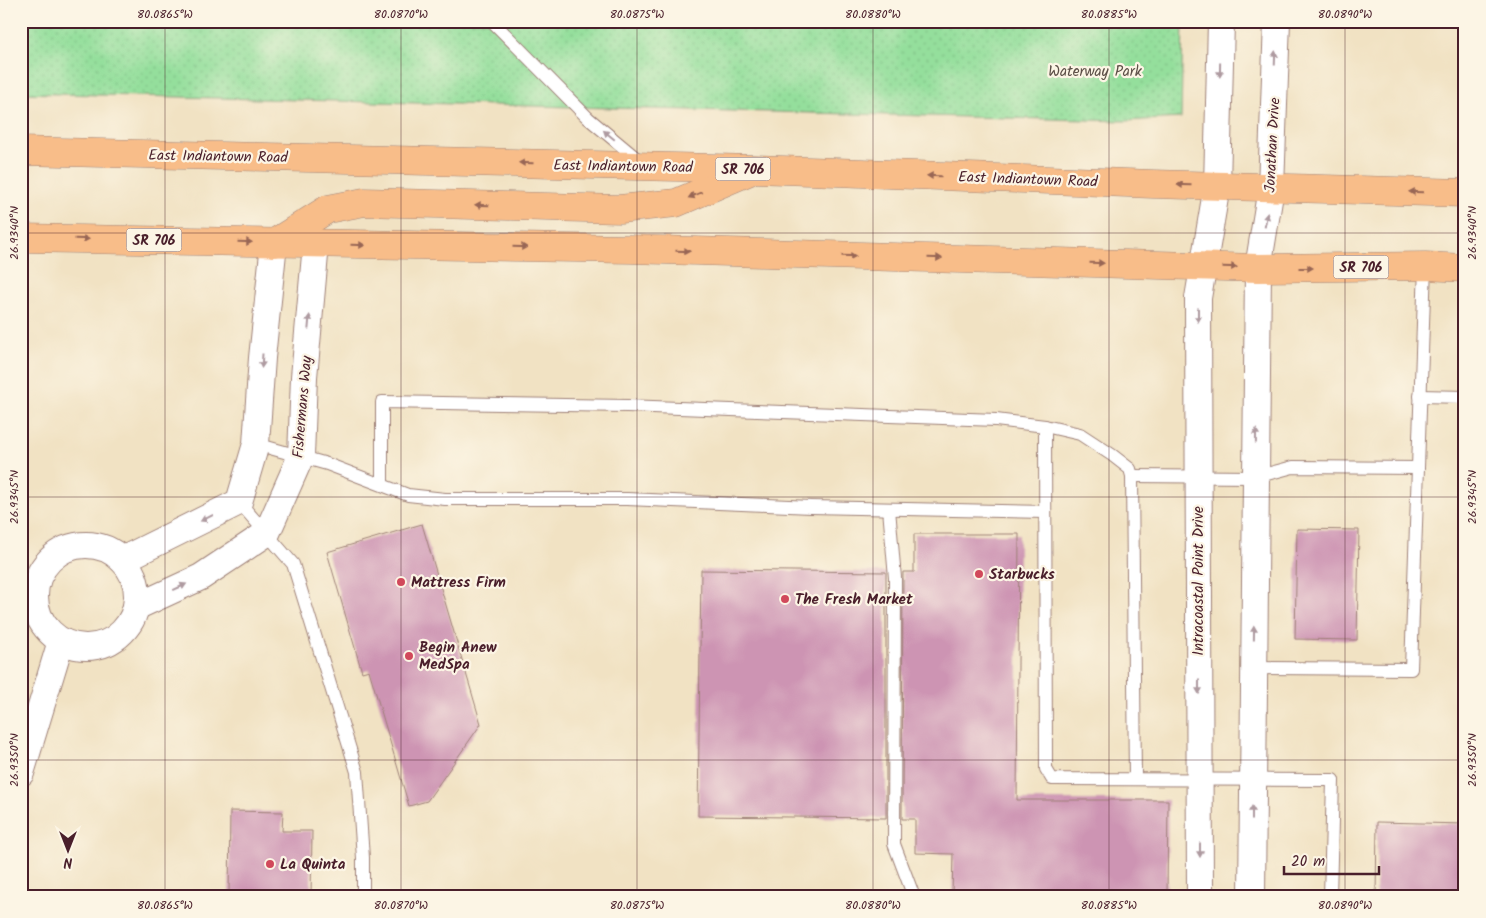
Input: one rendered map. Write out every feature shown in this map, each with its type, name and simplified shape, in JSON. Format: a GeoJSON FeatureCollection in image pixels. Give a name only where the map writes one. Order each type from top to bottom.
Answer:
{"type":"FeatureCollection","features":[{"type":"Feature","properties":{"kind":"main road","name":"East Indiantown Road"},"geometry":{"type":"LineString","coordinates":[[21,151],[756,169],[1271,188],[1465,193]]}},
{"type":"Feature","properties":{"kind":"main road"},"geometry":{"type":"LineString","coordinates":[[274,243],[328,209],[364,202],[620,208],[676,203],[756,169]]}},
{"type":"Feature","properties":{"kind":"main road","name":"SR 706"},"geometry":{"type":"LineString","coordinates":[[27,238],[630,249],[1258,268],[1425,266],[1465,268]]}},
{"type":"Feature","properties":{"kind":"street"},"geometry":{"type":"LineString","coordinates":[[1217,186],[1221,21]]}},
{"type":"Feature","properties":{"kind":"street","name":"Jonathan Drive"},"geometry":{"type":"LineString","coordinates":[[1258,268],[1271,188],[1277,21]]}},
{"type":"Feature","properties":{"kind":"street","name":"Intracoastal Point Drive"},"geometry":{"type":"LineString","coordinates":[[1200,897],[1198,298],[1217,186]]}},
{"type":"Feature","properties":{"kind":"street"},"geometry":{"type":"LineString","coordinates":[[122,560],[239,502],[256,444],[262,358],[274,243]]}},
{"type":"Feature","properties":{"kind":"street","name":"Fishermans Way"},"geometry":{"type":"LineString","coordinates":[[266,533],[300,456],[304,377],[316,244]]}},
{"type":"Feature","properties":{"kind":"street"},"geometry":{"type":"LineString","coordinates":[[1252,897],[1258,268]]}},
{"type":"Feature","properties":{"kind":"street"},"geometry":{"type":"LineString","coordinates":[[136,608],[201,577],[266,533]]}},
{"type":"Feature","properties":{"kind":"street"},"geometry":{"type":"LineString","coordinates":[[91,545],[108,550],[122,560],[132,574],[137,591],[136,608],[130,623],[119,636],[106,644],[90,648],[75,647],[61,641],[47,630],[38,615],[34,598],[36,581],[44,565],[57,553],[74,546],[91,545]]}},
{"type":"Feature","properties":{"kind":"street"},"geometry":{"type":"LineString","coordinates":[[21,773],[61,641]]}},
{"type":"Feature","properties":{"kind":"lane"},"geometry":{"type":"LineString","coordinates":[[492,21],[588,118],[646,166]]}},
{"type":"Feature","properties":{"kind":"lane"},"geometry":{"type":"LineString","coordinates":[[1254,668],[1412,669],[1425,266]]}},
{"type":"Feature","properties":{"kind":"lane"},"geometry":{"type":"LineString","coordinates":[[1420,396],[1465,397]]}},
{"type":"Feature","properties":{"kind":"lane"},"geometry":{"type":"LineString","coordinates":[[382,484],[382,402],[627,406],[996,420],[1045,426],[1080,434],[1130,469],[1132,476],[1135,779]]}},
{"type":"Feature","properties":{"kind":"lane"},"geometry":{"type":"LineString","coordinates":[[1045,426],[1046,769],[1052,779],[1333,780],[1330,897]]}},
{"type":"Feature","properties":{"kind":"lane"},"geometry":{"type":"LineString","coordinates":[[256,444],[328,464],[408,495],[445,500],[627,500],[811,507],[1045,512]]}},
{"type":"Feature","properties":{"kind":"lane"},"geometry":{"type":"LineString","coordinates":[[1132,476],[1256,477],[1293,467],[1418,468]]}},
{"type":"Feature","properties":{"kind":"lane"},"geometry":{"type":"LineString","coordinates":[[239,502],[293,564],[357,772],[363,858],[363,897]]}},
{"type":"Feature","properties":{"kind":"lane"},"geometry":{"type":"LineString","coordinates":[[889,509],[895,578],[894,844],[914,897]]}},
{"type":"Feature","properties":{"kind":"green space","name":"Waterway Park"},"geometry":{"type":"Polygon","coordinates":[[[21,21],[1183,21],[1181,118],[1125,121],[21,93],[21,21]]]}},
{"type":"Feature","properties":{"kind":"building"},"geometry":{"type":"Polygon","coordinates":[[[422,524],[481,724],[427,801],[409,806],[369,670],[362,672],[327,552],[422,524]]]}},
{"type":"Feature","properties":{"kind":"building"},"geometry":{"type":"Polygon","coordinates":[[[1297,529],[1359,530],[1357,640],[1295,639],[1297,529]]]}},
{"type":"Feature","properties":{"kind":"building"},"geometry":{"type":"Polygon","coordinates":[[[914,534],[1019,534],[1017,800],[1168,800],[1167,896],[952,895],[953,854],[915,853],[915,819],[902,819],[903,572],[914,572],[914,534]]]}},
{"type":"Feature","properties":{"kind":"building"},"geometry":{"type":"Polygon","coordinates":[[[701,570],[886,572],[886,818],[698,816],[701,570]]]}},
{"type":"Feature","properties":{"kind":"building","name":"La Quinta"},"geometry":{"type":"Polygon","coordinates":[[[230,811],[283,812],[282,831],[312,831],[311,897],[229,897],[230,811]]]}},
{"type":"Feature","properties":{"kind":"building"},"geometry":{"type":"Polygon","coordinates":[[[1377,822],[1465,824],[1465,897],[1376,897],[1377,822]]]}},
{"type":"Feature","properties":{"kind":"place","name":"Starbucks"},"geometry":{"type":"Point","coordinates":[979,574]}},
{"type":"Feature","properties":{"kind":"place","name":"Mattress Firm"},"geometry":{"type":"Point","coordinates":[401,582]}},
{"type":"Feature","properties":{"kind":"place","name":"The Fresh Market"},"geometry":{"type":"Point","coordinates":[785,599]}},
{"type":"Feature","properties":{"kind":"place","name":"Begin Anew MedSpa"},"geometry":{"type":"Point","coordinates":[409,656]}},
{"type":"Feature","properties":{"kind":"place","name":"La Quinta"},"geometry":{"type":"Point","coordinates":[270,864]}}]}
